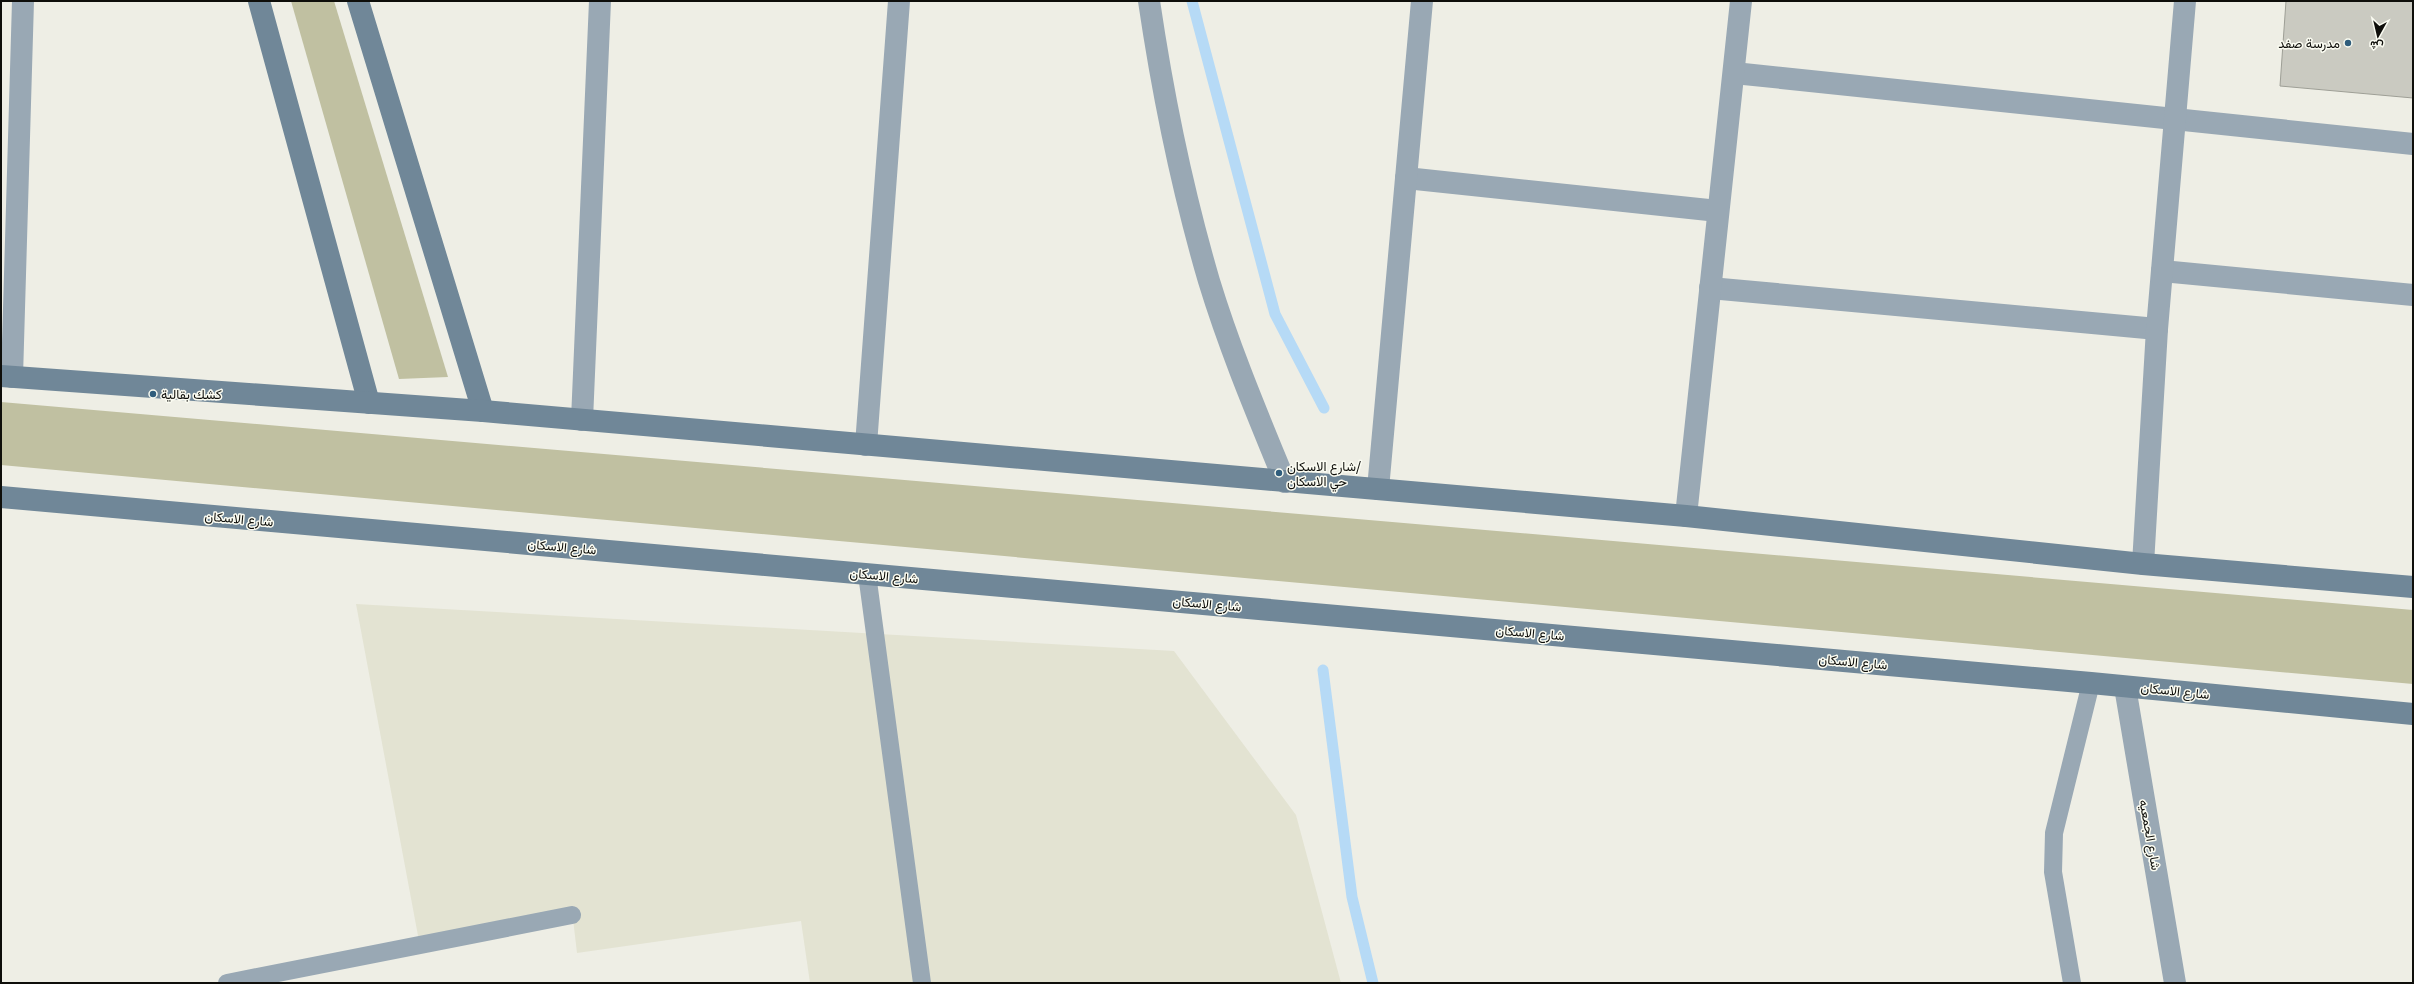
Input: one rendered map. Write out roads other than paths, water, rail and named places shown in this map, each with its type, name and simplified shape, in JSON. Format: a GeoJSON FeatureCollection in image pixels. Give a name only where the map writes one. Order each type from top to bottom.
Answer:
{"type":"FeatureCollection","features":[{"type":"Feature","properties":{"kind":"main road"},"geometry":{"type":"LineString","coordinates":[[259,1],[369,403]]}},
{"type":"Feature","properties":{"kind":"main road"},"geometry":{"type":"LineString","coordinates":[[358,1],[483,411]]}},
{"type":"Feature","properties":{"kind":"main road"},"geometry":{"type":"LineString","coordinates":[[7,377],[483,411],[1686,516],[2143,564],[2413,587]]}},
{"type":"Feature","properties":{"kind":"main road","name":"شارع الاسكان"},"geometry":{"type":"LineString","coordinates":[[1,497],[2125,686],[2413,714]]}},
{"type":"Feature","properties":{"kind":"street"},"geometry":{"type":"LineString","coordinates":[[7,377],[23,1]]}},
{"type":"Feature","properties":{"kind":"street"},"geometry":{"type":"LineString","coordinates":[[582,420],[600,1]]}},
{"type":"Feature","properties":{"kind":"street"},"geometry":{"type":"LineString","coordinates":[[866,445],[899,1]]}},
{"type":"Feature","properties":{"kind":"street"},"geometry":{"type":"LineString","coordinates":[[1149,1],[1160,73],[1181,178],[1210,282],[1244,383],[1285,482]]}},
{"type":"Feature","properties":{"kind":"street"},"geometry":{"type":"LineString","coordinates":[[1378,490],[1422,1]]}},
{"type":"Feature","properties":{"kind":"street"},"geometry":{"type":"LineString","coordinates":[[1686,516],[1741,1]]}},
{"type":"Feature","properties":{"kind":"street"},"geometry":{"type":"LineString","coordinates":[[2143,564],[2157,329],[2185,1]]}},
{"type":"Feature","properties":{"kind":"street"},"geometry":{"type":"LineString","coordinates":[[1734,73],[2413,144]]}},
{"type":"Feature","properties":{"kind":"street"},"geometry":{"type":"LineString","coordinates":[[1406,178],[1718,211]]}},
{"type":"Feature","properties":{"kind":"street"},"geometry":{"type":"LineString","coordinates":[[2162,271],[2413,294]]}},
{"type":"Feature","properties":{"kind":"street"},"geometry":{"type":"LineString","coordinates":[[1710,288],[2157,329]]}},
{"type":"Feature","properties":{"kind":"street","name":"شارع الجمعيه"},"geometry":{"type":"LineString","coordinates":[[2125,686],[2175,983]]}},
{"type":"Feature","properties":{"kind":"lane"},"geometry":{"type":"LineString","coordinates":[[867,574],[922,983]]}},
{"type":"Feature","properties":{"kind":"lane"},"geometry":{"type":"LineString","coordinates":[[2072,983],[2053,872],[2054,833],[2091,683]]}},
{"type":"Feature","properties":{"kind":"lane"},"geometry":{"type":"LineString","coordinates":[[227,983],[572,915]]}},
{"type":"Feature","properties":{"kind":"waterway"},"geometry":{"type":"LineString","coordinates":[[1192,1],[1275,314],[1324,408]]}},
{"type":"Feature","properties":{"kind":"waterway"},"geometry":{"type":"LineString","coordinates":[[1323,670],[1352,897],[1373,983]]}},
{"type":"Feature","properties":{"kind":"place","name":"مدرسة صفد"},"geometry":{"type":"Point","coordinates":[2348,43]}},
{"type":"Feature","properties":{"kind":"place","name":"كشك بقالية"},"geometry":{"type":"Point","coordinates":[153,394]}},
{"type":"Feature","properties":{"kind":"place","name":"شارع الاسكان/ حي الاسكان"},"geometry":{"type":"Point","coordinates":[1279,473]}}]}
